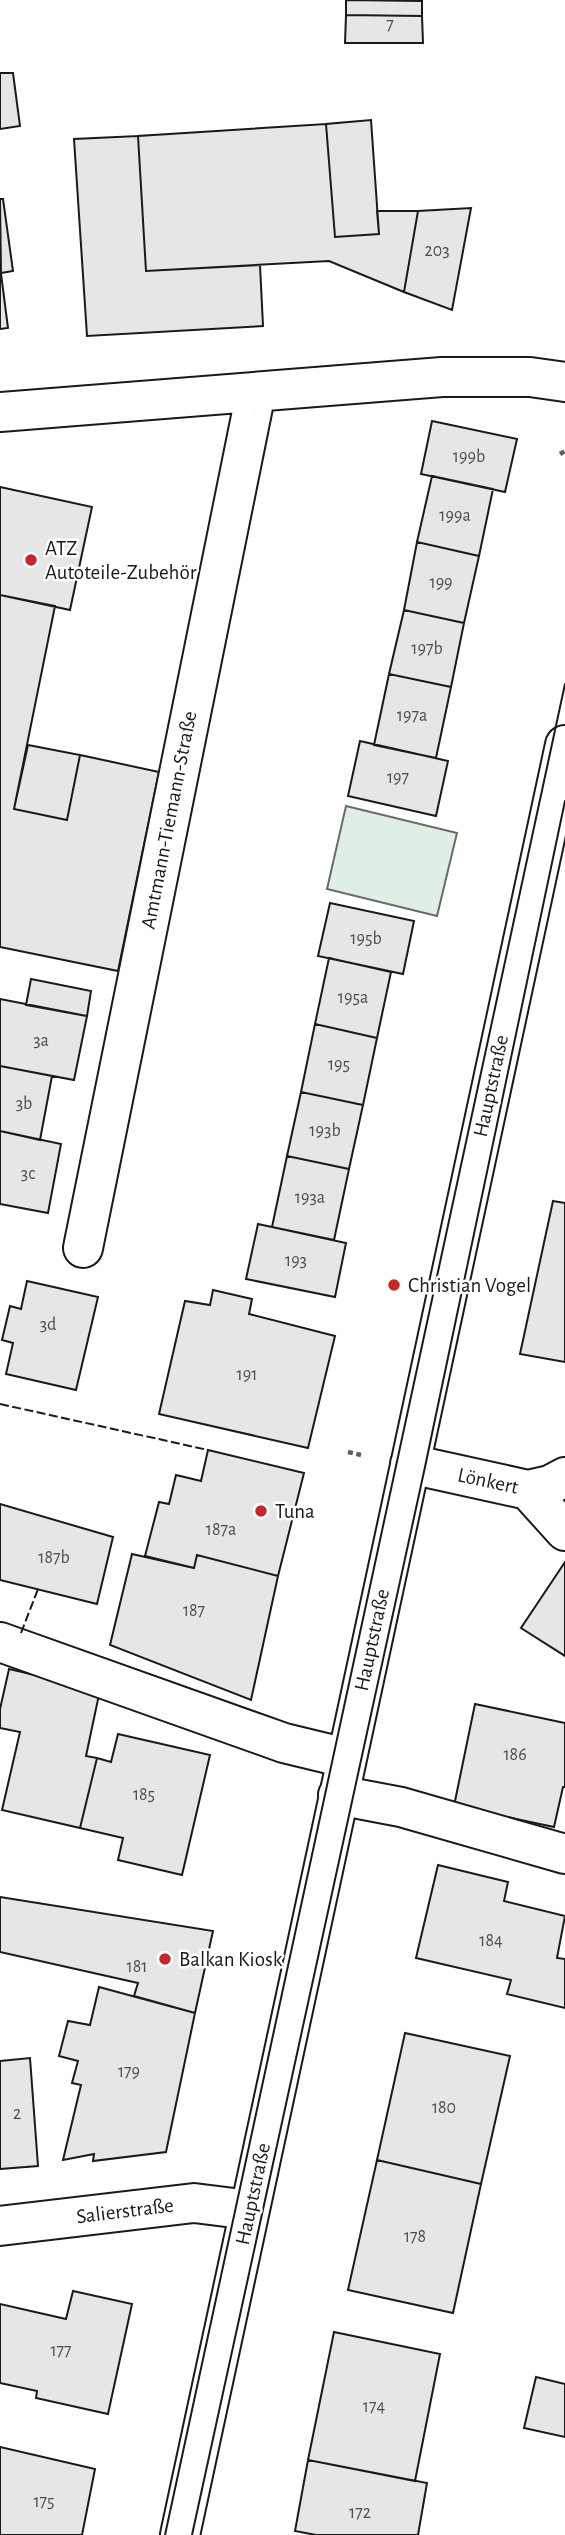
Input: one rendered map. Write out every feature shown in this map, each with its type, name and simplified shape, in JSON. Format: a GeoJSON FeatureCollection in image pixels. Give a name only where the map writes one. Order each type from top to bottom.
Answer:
{"type":"FeatureCollection","features":[{"type":"Feature","properties":{"kind":"street"},"geometry":{"type":"LineString","coordinates":[[0,412],[442,377],[530,377],[565,382]]}},
{"type":"Feature","properties":{"kind":"street","name":"Amtmann-Tiemann-Straße"},"geometry":{"type":"LineString","coordinates":[[83,1248],[256,392]]}},
{"type":"Feature","properties":{"kind":"street","name":"Hauptstraße"},"geometry":{"type":"LineString","coordinates":[[180,2535],[565,745]]}},
{"type":"Feature","properties":{"kind":"street","name":"Lönkert"},"geometry":{"type":"LineString","coordinates":[[410,1464],[528,1490],[550,1485],[565,1477]]}},
{"type":"Feature","properties":{"kind":"street"},"geometry":{"type":"LineString","coordinates":[[528,1490],[565,1531]]}},
{"type":"Feature","properties":{"kind":"street"},"geometry":{"type":"LineString","coordinates":[[0,1642],[284,1743],[346,1758]]}},
{"type":"Feature","properties":{"kind":"street"},"geometry":{"type":"LineString","coordinates":[[338,1795],[401,1807],[565,1854]]}},
{"type":"Feature","properties":{"kind":"street","name":"Salierstraße"},"geometry":{"type":"LineString","coordinates":[[0,2226],[194,2203],[250,2210]]}},
{"type":"Feature","properties":{"kind":"green space"},"geometry":{"type":"Polygon","coordinates":[[[346,806],[457,833],[437,916],[327,889],[346,806]]]}},
{"type":"Feature","properties":{"kind":"building"},"geometry":{"type":"Polygon","coordinates":[[[346,0],[422,1],[422,16],[346,15],[346,0]]]}},
{"type":"Feature","properties":{"kind":"building"},"geometry":{"type":"Polygon","coordinates":[[[346,15],[422,16],[423,43],[345,43],[346,15]]]}},
{"type":"Feature","properties":{"kind":"building"},"geometry":{"type":"Polygon","coordinates":[[[0,73],[13,73],[20,126],[0,129],[0,73]]]}},
{"type":"Feature","properties":{"kind":"building"},"geometry":{"type":"Polygon","coordinates":[[[371,120],[379,234],[335,237],[326,124],[371,120]]]}},
{"type":"Feature","properties":{"kind":"building"},"geometry":{"type":"Polygon","coordinates":[[[326,124],[335,237],[379,234],[377,211],[418,211],[404,292],[329,261],[146,271],[138,136],[326,124]]]}},
{"type":"Feature","properties":{"kind":"building"},"geometry":{"type":"Polygon","coordinates":[[[138,136],[146,271],[260,265],[263,326],[87,336],[74,139],[138,136]]]}},
{"type":"Feature","properties":{"kind":"building"},"geometry":{"type":"Polygon","coordinates":[[[0,199],[3,199],[13,271],[1,273],[0,199]]]}},
{"type":"Feature","properties":{"kind":"building"},"geometry":{"type":"Polygon","coordinates":[[[471,208],[452,310],[404,292],[418,211],[471,208]]]}},
{"type":"Feature","properties":{"kind":"building"},"geometry":{"type":"Polygon","coordinates":[[[0,266],[8,328],[0,329],[0,266]]]}},
{"type":"Feature","properties":{"kind":"building"},"geometry":{"type":"Polygon","coordinates":[[[432,421],[517,439],[505,492],[421,474],[432,421]]]}},
{"type":"Feature","properties":{"kind":"building"},"geometry":{"type":"Polygon","coordinates":[[[432,476],[493,489],[479,556],[417,542],[432,476]]]}},
{"type":"Feature","properties":{"kind":"building"},"geometry":{"type":"Polygon","coordinates":[[[0,487],[92,507],[70,610],[0,595],[0,487]]]}},
{"type":"Feature","properties":{"kind":"building"},"geometry":{"type":"Polygon","coordinates":[[[417,542],[479,556],[464,623],[404,610],[417,542]]]}},
{"type":"Feature","properties":{"kind":"building"},"geometry":{"type":"Polygon","coordinates":[[[0,595],[55,606],[14,809],[67,820],[80,755],[159,772],[118,971],[0,947],[0,595]]]}},
{"type":"Feature","properties":{"kind":"building"},"geometry":{"type":"Polygon","coordinates":[[[404,610],[464,623],[451,687],[389,674],[404,610]]]}},
{"type":"Feature","properties":{"kind":"building"},"geometry":{"type":"Polygon","coordinates":[[[389,674],[451,687],[436,758],[374,745],[389,674]]]}},
{"type":"Feature","properties":{"kind":"building"},"geometry":{"type":"Polygon","coordinates":[[[360,741],[448,761],[436,816],[348,796],[360,741]]]}},
{"type":"Feature","properties":{"kind":"building"},"geometry":{"type":"Polygon","coordinates":[[[28,745],[80,755],[67,820],[14,809],[28,745]]]}},
{"type":"Feature","properties":{"kind":"building"},"geometry":{"type":"Polygon","coordinates":[[[330,903],[414,921],[403,974],[318,956],[330,903]]]}},
{"type":"Feature","properties":{"kind":"building"},"geometry":{"type":"Polygon","coordinates":[[[329,958],[391,972],[377,1038],[315,1024],[329,958]]]}},
{"type":"Feature","properties":{"kind":"building"},"geometry":{"type":"Polygon","coordinates":[[[31,979],[91,991],[87,1016],[26,1005],[31,979]]]}},
{"type":"Feature","properties":{"kind":"building"},"geometry":{"type":"Polygon","coordinates":[[[0,999],[87,1016],[74,1080],[0,1066],[0,999]]]}},
{"type":"Feature","properties":{"kind":"building"},"geometry":{"type":"Polygon","coordinates":[[[315,1024],[377,1038],[363,1105],[301,1092],[315,1024]]]}},
{"type":"Feature","properties":{"kind":"building"},"geometry":{"type":"Polygon","coordinates":[[[0,1066],[52,1076],[40,1140],[0,1131],[0,1066]]]}},
{"type":"Feature","properties":{"kind":"building"},"geometry":{"type":"Polygon","coordinates":[[[301,1092],[363,1105],[349,1169],[287,1156],[301,1092]]]}},
{"type":"Feature","properties":{"kind":"building"},"geometry":{"type":"Polygon","coordinates":[[[0,1131],[61,1144],[48,1213],[0,1204],[0,1131]]]}},
{"type":"Feature","properties":{"kind":"building"},"geometry":{"type":"Polygon","coordinates":[[[287,1156],[349,1169],[334,1240],[272,1227],[287,1156]]]}},
{"type":"Feature","properties":{"kind":"building"},"geometry":{"type":"Polygon","coordinates":[[[553,1201],[565,1203],[565,1362],[520,1354],[553,1201]]]}},
{"type":"Feature","properties":{"kind":"building"},"geometry":{"type":"Polygon","coordinates":[[[258,1224],[346,1243],[335,1297],[246,1279],[258,1224]]]}},
{"type":"Feature","properties":{"kind":"building"},"geometry":{"type":"Polygon","coordinates":[[[27,1281],[98,1297],[76,1390],[6,1374],[13,1343],[2,1340],[10,1306],[21,1309],[27,1281]]]}},
{"type":"Feature","properties":{"kind":"building"},"geometry":{"type":"Polygon","coordinates":[[[213,1290],[252,1299],[249,1314],[335,1336],[308,1448],[159,1414],[185,1301],[210,1305],[213,1290]]]}},
{"type":"Feature","properties":{"kind":"building"},"geometry":{"type":"Polygon","coordinates":[[[208,1450],[304,1473],[278,1576],[197,1555],[194,1568],[145,1556],[159,1502],[169,1504],[176,1475],[201,1481],[208,1450]]]}},
{"type":"Feature","properties":{"kind":"building"},"geometry":{"type":"Polygon","coordinates":[[[0,1504],[113,1537],[97,1604],[0,1580],[0,1504]]]}},
{"type":"Feature","properties":{"kind":"building"},"geometry":{"type":"Polygon","coordinates":[[[132,1554],[194,1568],[197,1555],[278,1576],[251,1700],[110,1645],[132,1554]]]}},
{"type":"Feature","properties":{"kind":"building"},"geometry":{"type":"Polygon","coordinates":[[[565,1562],[565,1656],[521,1628],[565,1562]]]}},
{"type":"Feature","properties":{"kind":"building"},"geometry":{"type":"Polygon","coordinates":[[[9,1669],[100,1690],[86,1756],[97,1758],[80,1828],[2,1810],[20,1732],[0,1728],[0,1709],[9,1669]]]}},
{"type":"Feature","properties":{"kind":"building"},"geometry":{"type":"Polygon","coordinates":[[[475,1704],[565,1723],[565,1787],[554,1827],[454,1806],[475,1704]]]}},
{"type":"Feature","properties":{"kind":"building"},"geometry":{"type":"Polygon","coordinates":[[[118,1734],[210,1755],[182,1875],[118,1860],[123,1838],[80,1828],[97,1758],[111,1762],[118,1734]]]}},
{"type":"Feature","properties":{"kind":"building"},"geometry":{"type":"Polygon","coordinates":[[[438,1865],[508,1882],[504,1901],[565,1916],[557,1958],[565,1959],[565,2008],[507,1994],[511,1980],[416,1958],[438,1865]]]}},
{"type":"Feature","properties":{"kind":"building"},"geometry":{"type":"Polygon","coordinates":[[[0,1897],[213,1931],[195,2013],[134,1996],[138,1983],[0,1952],[0,1897]]]}},
{"type":"Feature","properties":{"kind":"building"},"geometry":{"type":"Polygon","coordinates":[[[99,1987],[195,2013],[166,2152],[93,2161],[94,2154],[63,2160],[81,2085],[72,2083],[78,2061],[59,2056],[68,2021],[90,2025],[99,1987]]]}},
{"type":"Feature","properties":{"kind":"building"},"geometry":{"type":"Polygon","coordinates":[[[405,2033],[510,2056],[481,2184],[377,2160],[405,2033]]]}},
{"type":"Feature","properties":{"kind":"building"},"geometry":{"type":"Polygon","coordinates":[[[30,2058],[38,2166],[0,2169],[0,2061],[30,2058]]]}},
{"type":"Feature","properties":{"kind":"building"},"geometry":{"type":"Polygon","coordinates":[[[377,2160],[481,2184],[453,2313],[348,2290],[377,2160]]]}},
{"type":"Feature","properties":{"kind":"building"},"geometry":{"type":"Polygon","coordinates":[[[73,2291],[132,2304],[108,2414],[36,2398],[37,2391],[0,2383],[0,2304],[66,2319],[73,2291]]]}},
{"type":"Feature","properties":{"kind":"building"},"geometry":{"type":"Polygon","coordinates":[[[334,2332],[440,2354],[415,2481],[308,2460],[334,2332]]]}},
{"type":"Feature","properties":{"kind":"building"},"geometry":{"type":"Polygon","coordinates":[[[536,2377],[565,2384],[565,2437],[524,2428],[536,2377]]]}},
{"type":"Feature","properties":{"kind":"building"},"geometry":{"type":"Polygon","coordinates":[[[0,2447],[95,2469],[82,2535],[0,2535],[0,2447]]]}},
{"type":"Feature","properties":{"kind":"building"},"geometry":{"type":"Polygon","coordinates":[[[308,2460],[427,2483],[418,2535],[316,2535],[295,2531],[308,2460]]]}},
{"type":"Feature","properties":{"kind":"tram line"},"geometry":{"type":"LineString","coordinates":[[165,2535],[565,684]]}},
{"type":"Feature","properties":{"kind":"tram line"},"geometry":{"type":"LineString","coordinates":[[192,2535],[425,1467],[565,801]]}},
{"type":"Feature","properties":{"kind":"fence"},"geometry":{"type":"LineString","coordinates":[[0,1404],[208,1450]]}},
{"type":"Feature","properties":{"kind":"fence"},"geometry":{"type":"LineString","coordinates":[[21,1633],[38,1589]]}},
{"type":"Feature","properties":{"kind":"place","name":"ATZ Autoteile-Zubehör"},"geometry":{"type":"Point","coordinates":[31,560]}},
{"type":"Feature","properties":{"kind":"place","name":"Christian Vogel"},"geometry":{"type":"Point","coordinates":[394,1285]}},
{"type":"Feature","properties":{"kind":"place","name":"Tuna"},"geometry":{"type":"Point","coordinates":[261,1511]}},
{"type":"Feature","properties":{"kind":"place","name":"Balkan Kiosk"},"geometry":{"type":"Point","coordinates":[165,1959]}}]}
